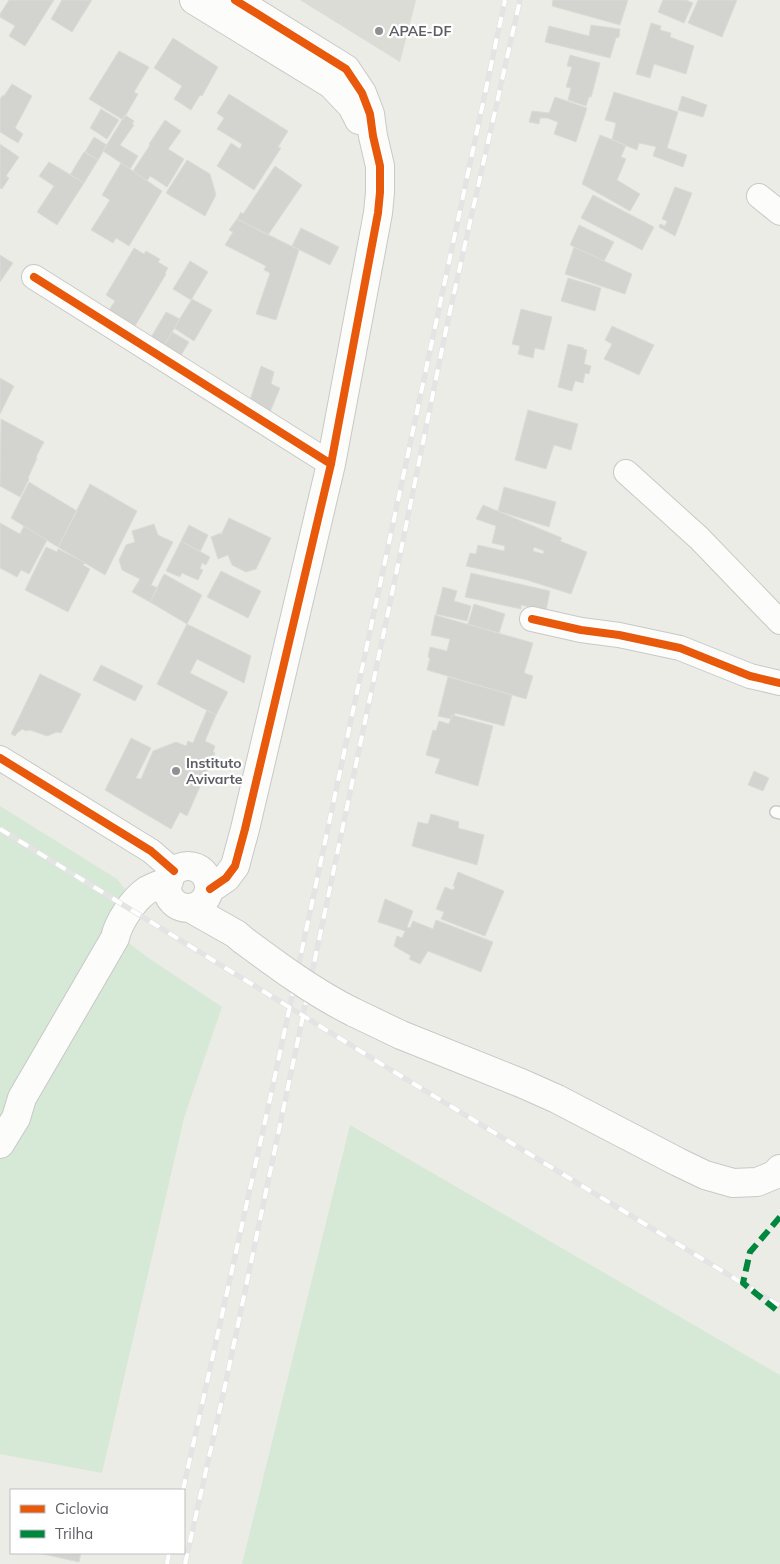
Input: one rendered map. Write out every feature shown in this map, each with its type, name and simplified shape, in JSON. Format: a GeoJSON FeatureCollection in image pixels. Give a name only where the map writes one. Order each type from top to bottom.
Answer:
{"type":"FeatureCollection","features":[{"type":"Feature","properties":{"kind":"street"},"geometry":{"type":"LineString","coordinates":[[194,0],[331,84],[352,106],[361,123],[373,136]]}},
{"type":"Feature","properties":{"kind":"street"},"geometry":{"type":"LineString","coordinates":[[0,1144],[16,1118],[11,1105],[115,938],[116,930],[129,910],[146,891],[189,888],[226,878],[235,866],[331,464],[378,213],[380,166],[370,114],[362,93],[346,69],[235,0]]}},
{"type":"Feature","properties":{"kind":"street"},"geometry":{"type":"LineString","coordinates":[[759,196],[780,213]]}},
{"type":"Feature","properties":{"kind":"street"},"geometry":{"type":"LineString","coordinates":[[34,276],[331,464]]}},
{"type":"Feature","properties":{"kind":"street"},"geometry":{"type":"LineString","coordinates":[[626,472],[698,538],[780,622]]}},
{"type":"Feature","properties":{"kind":"street"},"geometry":{"type":"LineString","coordinates":[[532,620],[680,648],[750,676],[780,683]]}},
{"type":"Feature","properties":{"kind":"street"},"geometry":{"type":"LineString","coordinates":[[0,758],[151,851],[239,937],[298,981],[327,999],[401,1035],[556,1099],[705,1175],[733,1183],[757,1182],[774,1175],[780,1169]]}},
{"type":"Feature","properties":{"kind":"shaded area","name":"APAE-DF"},"geometry":{"type":"Polygon","coordinates":[[[300,0],[416,0],[400,62],[300,0]]]}},
{"type":"Feature","properties":{"kind":"green space"},"geometry":{"type":"Polygon","coordinates":[[[0,806],[117,879],[125,889],[109,928],[147,957],[222,1007],[184,1118],[102,1473],[0,1454],[0,806]]]}},
{"type":"Feature","properties":{"kind":"green space"},"geometry":{"type":"Polygon","coordinates":[[[350,1125],[780,1375],[780,1564],[242,1564],[350,1125]]]}},
{"type":"Feature","properties":{"kind":"building"},"geometry":{"type":"Polygon","coordinates":[[[9,0],[54,0],[25,46],[9,36],[15,26],[0,17],[9,0]]]}},
{"type":"Feature","properties":{"kind":"building"},"geometry":{"type":"Polygon","coordinates":[[[62,0],[92,0],[72,32],[51,19],[62,0]]]}},
{"type":"Feature","properties":{"kind":"building"},"geometry":{"type":"Polygon","coordinates":[[[553,0],[628,0],[620,25],[552,6],[553,0]]]}},
{"type":"Feature","properties":{"kind":"building"},"geometry":{"type":"Polygon","coordinates":[[[663,0],[686,0],[693,3],[684,23],[658,12],[663,0]]]}},
{"type":"Feature","properties":{"kind":"building"},"geometry":{"type":"Polygon","coordinates":[[[698,0],[737,0],[722,37],[688,23],[698,0]]]}},
{"type":"Feature","properties":{"kind":"building"},"geometry":{"type":"Polygon","coordinates":[[[651,23],[661,26],[660,30],[671,33],[670,37],[694,46],[686,74],[654,64],[650,78],[636,74],[651,23]]]}},
{"type":"Feature","properties":{"kind":"building"},"geometry":{"type":"Polygon","coordinates":[[[591,25],[620,29],[619,37],[616,38],[610,58],[545,42],[549,26],[589,36],[591,25]]]}},
{"type":"Feature","properties":{"kind":"building"},"geometry":{"type":"Polygon","coordinates":[[[173,38],[218,67],[202,96],[200,95],[191,110],[174,99],[182,86],[154,68],[173,38]]]}},
{"type":"Feature","properties":{"kind":"building"},"geometry":{"type":"Polygon","coordinates":[[[119,51],[149,67],[134,92],[138,94],[123,120],[89,99],[119,51]]]}},
{"type":"Feature","properties":{"kind":"building"},"geometry":{"type":"Polygon","coordinates":[[[570,55],[600,63],[592,94],[586,106],[568,100],[571,88],[566,87],[572,67],[567,66],[570,55]]]}},
{"type":"Feature","properties":{"kind":"building"},"geometry":{"type":"Polygon","coordinates":[[[12,84],[32,96],[15,128],[23,134],[18,143],[0,132],[0,99],[12,84]]]}},
{"type":"Feature","properties":{"kind":"building"},"geometry":{"type":"Polygon","coordinates":[[[614,92],[678,112],[667,148],[687,155],[683,167],[653,156],[656,147],[639,143],[637,150],[612,140],[616,123],[605,120],[614,92]]]}},
{"type":"Feature","properties":{"kind":"building"},"geometry":{"type":"Polygon","coordinates":[[[229,94],[288,131],[278,147],[281,148],[254,190],[217,166],[231,143],[240,149],[242,144],[217,129],[224,118],[217,113],[229,94]]]}},
{"type":"Feature","properties":{"kind":"building"},"geometry":{"type":"Polygon","coordinates":[[[682,96],[707,105],[703,117],[678,110],[682,96]]]}},
{"type":"Feature","properties":{"kind":"building"},"geometry":{"type":"Polygon","coordinates":[[[555,97],[587,108],[576,142],[554,134],[558,122],[547,118],[540,118],[539,124],[529,122],[532,111],[549,113],[555,97]]]}},
{"type":"Feature","properties":{"kind":"building"},"geometry":{"type":"Polygon","coordinates":[[[101,109],[119,120],[107,139],[90,128],[101,109]]]}},
{"type":"Feature","properties":{"kind":"building"},"geometry":{"type":"Polygon","coordinates":[[[125,115],[134,121],[132,124],[134,125],[120,145],[138,156],[130,169],[103,151],[125,115]]]}},
{"type":"Feature","properties":{"kind":"building"},"geometry":{"type":"Polygon","coordinates":[[[165,120],[181,131],[168,149],[184,159],[167,187],[150,176],[147,181],[133,171],[165,120]]]}},
{"type":"Feature","properties":{"kind":"building"},"geometry":{"type":"Polygon","coordinates":[[[600,135],[626,145],[621,157],[626,159],[617,180],[640,194],[630,211],[582,184],[600,135]]]}},
{"type":"Feature","properties":{"kind":"building"},"geometry":{"type":"Polygon","coordinates":[[[94,137],[107,145],[98,160],[85,152],[94,137]]]}},
{"type":"Feature","properties":{"kind":"building"},"geometry":{"type":"Polygon","coordinates":[[[0,144],[19,157],[6,176],[9,178],[2,189],[0,188],[0,144]]]}},
{"type":"Feature","properties":{"kind":"building"},"geometry":{"type":"Polygon","coordinates":[[[84,152],[98,160],[84,183],[70,175],[84,152]]]}},
{"type":"Feature","properties":{"kind":"building"},"geometry":{"type":"Polygon","coordinates":[[[187,160],[210,174],[216,195],[205,216],[166,193],[187,160]]]}},
{"type":"Feature","properties":{"kind":"building"},"geometry":{"type":"Polygon","coordinates":[[[49,162],[84,183],[57,225],[37,212],[54,186],[39,176],[49,162]]]}},
{"type":"Feature","properties":{"kind":"building"},"geometry":{"type":"Polygon","coordinates":[[[121,163],[162,191],[129,246],[116,238],[113,243],[91,230],[110,200],[102,195],[121,163]]]}},
{"type":"Feature","properties":{"kind":"building"},"geometry":{"type":"Polygon","coordinates":[[[275,166],[302,185],[268,235],[237,219],[241,212],[243,214],[275,166]]]}},
{"type":"Feature","properties":{"kind":"building"},"geometry":{"type":"Polygon","coordinates":[[[675,187],[692,193],[675,236],[659,227],[660,224],[665,226],[667,221],[662,219],[675,187]]]}},
{"type":"Feature","properties":{"kind":"building"},"geometry":{"type":"Polygon","coordinates":[[[593,195],[654,227],[642,250],[581,218],[593,195]]]}},
{"type":"Feature","properties":{"kind":"building"},"geometry":{"type":"Polygon","coordinates":[[[237,219],[299,250],[276,320],[256,314],[270,273],[264,270],[266,266],[225,245],[233,232],[229,230],[237,219]]]}},
{"type":"Feature","properties":{"kind":"building"},"geometry":{"type":"Polygon","coordinates":[[[579,225],[614,242],[604,261],[570,245],[579,225]]]}},
{"type":"Feature","properties":{"kind":"building"},"geometry":{"type":"Polygon","coordinates":[[[301,228],[339,247],[330,265],[292,246],[301,228]]]}},
{"type":"Feature","properties":{"kind":"building"},"geometry":{"type":"Polygon","coordinates":[[[574,247],[632,274],[625,294],[565,274],[574,247]]]}},
{"type":"Feature","properties":{"kind":"building"},"geometry":{"type":"Polygon","coordinates":[[[134,248],[144,254],[146,251],[160,259],[158,262],[168,268],[135,326],[109,310],[115,301],[106,295],[134,248]]]}},
{"type":"Feature","properties":{"kind":"building"},"geometry":{"type":"Polygon","coordinates":[[[0,255],[13,263],[0,282],[0,255]]]}},
{"type":"Feature","properties":{"kind":"building"},"geometry":{"type":"Polygon","coordinates":[[[190,261],[208,272],[191,300],[173,289],[190,261]]]}},
{"type":"Feature","properties":{"kind":"building"},"geometry":{"type":"Polygon","coordinates":[[[568,278],[601,288],[595,311],[561,301],[568,278]]]}},
{"type":"Feature","properties":{"kind":"building"},"geometry":{"type":"Polygon","coordinates":[[[192,299],[212,310],[194,341],[174,328],[192,299]]]}},
{"type":"Feature","properties":{"kind":"building"},"geometry":{"type":"Polygon","coordinates":[[[521,309],[552,317],[544,350],[535,348],[533,358],[518,354],[520,346],[512,344],[521,309]]]}},
{"type":"Feature","properties":{"kind":"building"},"geometry":{"type":"Polygon","coordinates":[[[166,312],[180,319],[163,347],[150,339],[166,312]]]}},
{"type":"Feature","properties":{"kind":"building"},"geometry":{"type":"Polygon","coordinates":[[[612,326],[654,345],[639,375],[604,359],[612,344],[605,340],[612,326]]]}},
{"type":"Feature","properties":{"kind":"building"},"geometry":{"type":"Polygon","coordinates":[[[172,332],[189,342],[180,357],[163,347],[172,332]]]}},
{"type":"Feature","properties":{"kind":"building"},"geometry":{"type":"Polygon","coordinates":[[[568,344],[587,350],[584,364],[591,366],[589,374],[585,373],[583,383],[575,381],[572,391],[558,387],[568,344]]]}},
{"type":"Feature","properties":{"kind":"building"},"geometry":{"type":"Polygon","coordinates":[[[261,366],[274,372],[271,384],[280,388],[270,412],[250,400],[261,366]]]}},
{"type":"Feature","properties":{"kind":"building"},"geometry":{"type":"Polygon","coordinates":[[[0,378],[14,386],[0,414],[0,378]]]}},
{"type":"Feature","properties":{"kind":"building"},"geometry":{"type":"Polygon","coordinates":[[[528,410],[578,424],[571,450],[554,445],[546,469],[515,460],[528,410]]]}},
{"type":"Feature","properties":{"kind":"building"},"geometry":{"type":"Polygon","coordinates":[[[1,419],[44,442],[20,497],[0,486],[1,419]]]}},
{"type":"Feature","properties":{"kind":"building"},"geometry":{"type":"Polygon","coordinates":[[[29,482],[77,511],[58,547],[11,518],[29,482]]]}},
{"type":"Feature","properties":{"kind":"building"},"geometry":{"type":"Polygon","coordinates":[[[90,484],[137,511],[105,575],[58,547],[90,484]]]}},
{"type":"Feature","properties":{"kind":"building"},"geometry":{"type":"Polygon","coordinates":[[[504,487],[556,502],[549,527],[498,511],[504,487]]]}},
{"type":"Feature","properties":{"kind":"building"},"geometry":{"type":"Polygon","coordinates":[[[483,505],[562,538],[560,541],[587,552],[571,594],[527,580],[466,566],[470,553],[476,554],[478,545],[504,551],[505,546],[492,543],[496,526],[476,519],[483,505]],[[534,547],[533,551],[543,554],[544,551],[534,547]]]}},
{"type":"Feature","properties":{"kind":"building"},"geometry":{"type":"Polygon","coordinates":[[[229,518],[271,538],[256,569],[246,572],[232,565],[228,555],[218,559],[211,537],[221,533],[221,535],[229,518]]]}},
{"type":"Feature","properties":{"kind":"building"},"geometry":{"type":"Polygon","coordinates":[[[0,523],[20,534],[24,526],[47,540],[29,574],[21,570],[17,577],[0,568],[0,523]]]}},
{"type":"Feature","properties":{"kind":"building"},"geometry":{"type":"Polygon","coordinates":[[[154,524],[158,535],[173,542],[151,585],[158,588],[150,602],[132,592],[140,579],[122,570],[119,560],[126,545],[135,542],[132,531],[154,524]]]}},
{"type":"Feature","properties":{"kind":"building"},"geometry":{"type":"Polygon","coordinates":[[[189,525],[208,535],[200,552],[181,541],[189,525]]]}},
{"type":"Feature","properties":{"kind":"building"},"geometry":{"type":"Polygon","coordinates":[[[181,541],[210,557],[206,565],[202,563],[200,569],[203,570],[198,580],[182,573],[180,577],[166,571],[181,541]]]}},
{"type":"Feature","properties":{"kind":"building"},"geometry":{"type":"Polygon","coordinates":[[[46,547],[57,552],[58,549],[85,563],[83,565],[90,569],[68,612],[25,590],[46,547]]]}},
{"type":"Feature","properties":{"kind":"building"},"geometry":{"type":"Polygon","coordinates":[[[221,571],[261,591],[248,618],[207,597],[221,571]]]}},
{"type":"Feature","properties":{"kind":"building"},"geometry":{"type":"Polygon","coordinates":[[[471,573],[550,591],[546,611],[521,605],[521,609],[465,597],[471,573]]]}},
{"type":"Feature","properties":{"kind":"building"},"geometry":{"type":"Polygon","coordinates":[[[164,574],[202,595],[187,624],[150,602],[164,574]]]}},
{"type":"Feature","properties":{"kind":"building"},"geometry":{"type":"Polygon","coordinates":[[[443,587],[457,591],[454,601],[471,606],[467,621],[436,614],[443,587]]]}},
{"type":"Feature","properties":{"kind":"building"},"geometry":{"type":"Polygon","coordinates":[[[474,604],[505,614],[499,633],[468,624],[474,604]]]}},
{"type":"Feature","properties":{"kind":"building"},"geometry":{"type":"Polygon","coordinates":[[[435,615],[533,643],[524,673],[533,676],[526,699],[427,670],[430,647],[447,651],[450,639],[431,635],[435,615]]]}},
{"type":"Feature","properties":{"kind":"building"},"geometry":{"type":"Polygon","coordinates":[[[187,624],[251,656],[244,683],[197,659],[190,673],[228,692],[216,715],[157,684],[187,624]]]}},
{"type":"Feature","properties":{"kind":"building"},"geometry":{"type":"Polygon","coordinates":[[[101,665],[143,686],[135,701],[93,680],[101,665]]]}},
{"type":"Feature","properties":{"kind":"building"},"geometry":{"type":"Polygon","coordinates":[[[40,674],[81,694],[61,733],[57,732],[47,736],[22,729],[15,736],[11,734],[40,674]]]}},
{"type":"Feature","properties":{"kind":"building"},"geometry":{"type":"Polygon","coordinates":[[[448,677],[512,695],[504,726],[455,713],[451,719],[438,716],[448,677]]]}},
{"type":"Feature","properties":{"kind":"building","name":"Instituto Avivarte"},"geometry":{"type":"Polygon","coordinates":[[[207,710],[216,715],[205,741],[215,746],[213,752],[215,753],[187,816],[180,812],[171,829],[105,790],[131,738],[151,748],[136,778],[141,779],[153,751],[176,742],[186,746],[188,741],[193,743],[207,710]]]}},
{"type":"Feature","properties":{"kind":"building"},"geometry":{"type":"Polygon","coordinates":[[[452,715],[493,726],[478,786],[435,773],[440,759],[426,755],[433,730],[436,731],[439,721],[449,724],[452,715]]]}},
{"type":"Feature","properties":{"kind":"building"},"geometry":{"type":"Polygon","coordinates":[[[754,771],[769,778],[763,791],[748,785],[754,771]]]}},
{"type":"Feature","properties":{"kind":"building"},"geometry":{"type":"Polygon","coordinates":[[[431,814],[459,822],[458,828],[484,835],[477,865],[412,846],[418,822],[428,824],[431,814]]]}},
{"type":"Feature","properties":{"kind":"building"},"geometry":{"type":"Polygon","coordinates":[[[458,872],[504,891],[485,936],[441,919],[444,912],[436,909],[445,887],[454,889],[455,886],[453,886],[458,872]]]}},
{"type":"Feature","properties":{"kind":"building"},"geometry":{"type":"Polygon","coordinates":[[[385,899],[413,911],[407,927],[410,928],[413,921],[433,929],[436,920],[493,942],[481,972],[428,951],[420,964],[409,959],[411,956],[394,946],[397,936],[402,938],[405,931],[378,922],[385,899]]]}},
{"type":"Feature","properties":{"kind":"building"},"geometry":{"type":"Polygon","coordinates":[[[43,1554],[81,1554],[79,1562],[43,1554]]]}},
{"type":"Feature","properties":{"kind":"railway"},"geometry":{"type":"LineString","coordinates":[[183,1489],[270,1099],[505,0]]}},
{"type":"Feature","properties":{"kind":"railway"},"geometry":{"type":"LineString","coordinates":[[185,1564],[225,1386],[448,320],[520,0]]}},
{"type":"Feature","properties":{"kind":"railway"},"geometry":{"type":"LineString","coordinates":[[0,829],[396,1073],[780,1306]]}},
{"type":"Feature","properties":{"kind":"railway"},"geometry":{"type":"LineString","coordinates":[[167,1564],[169,1554]]}},
{"type":"Feature","properties":{"kind":"marked path"},"geometry":{"type":"LineString","coordinates":[[780,1217],[750,1252],[743,1283],[780,1313]]}},
{"type":"Feature","properties":{"kind":"cycle path"},"geometry":{"type":"LineString","coordinates":[[210,889],[226,878],[235,866],[245,829],[331,464],[378,213],[380,192],[380,166],[370,114],[362,93],[346,69],[235,0]]}},
{"type":"Feature","properties":{"kind":"cycle path"},"geometry":{"type":"LineString","coordinates":[[34,277],[331,464]]}},
{"type":"Feature","properties":{"kind":"cycle path"},"geometry":{"type":"LineString","coordinates":[[532,619],[680,648],[750,676],[780,683]]}},
{"type":"Feature","properties":{"kind":"cycle path"},"geometry":{"type":"LineString","coordinates":[[0,758],[151,851],[174,871]]}},
{"type":"Feature","properties":{"kind":"place","name":"APAE-DF"},"geometry":{"type":"Point","coordinates":[379,31]}},
{"type":"Feature","properties":{"kind":"place","name":"Instituto Avivarte"},"geometry":{"type":"Point","coordinates":[176,771]}}]}
